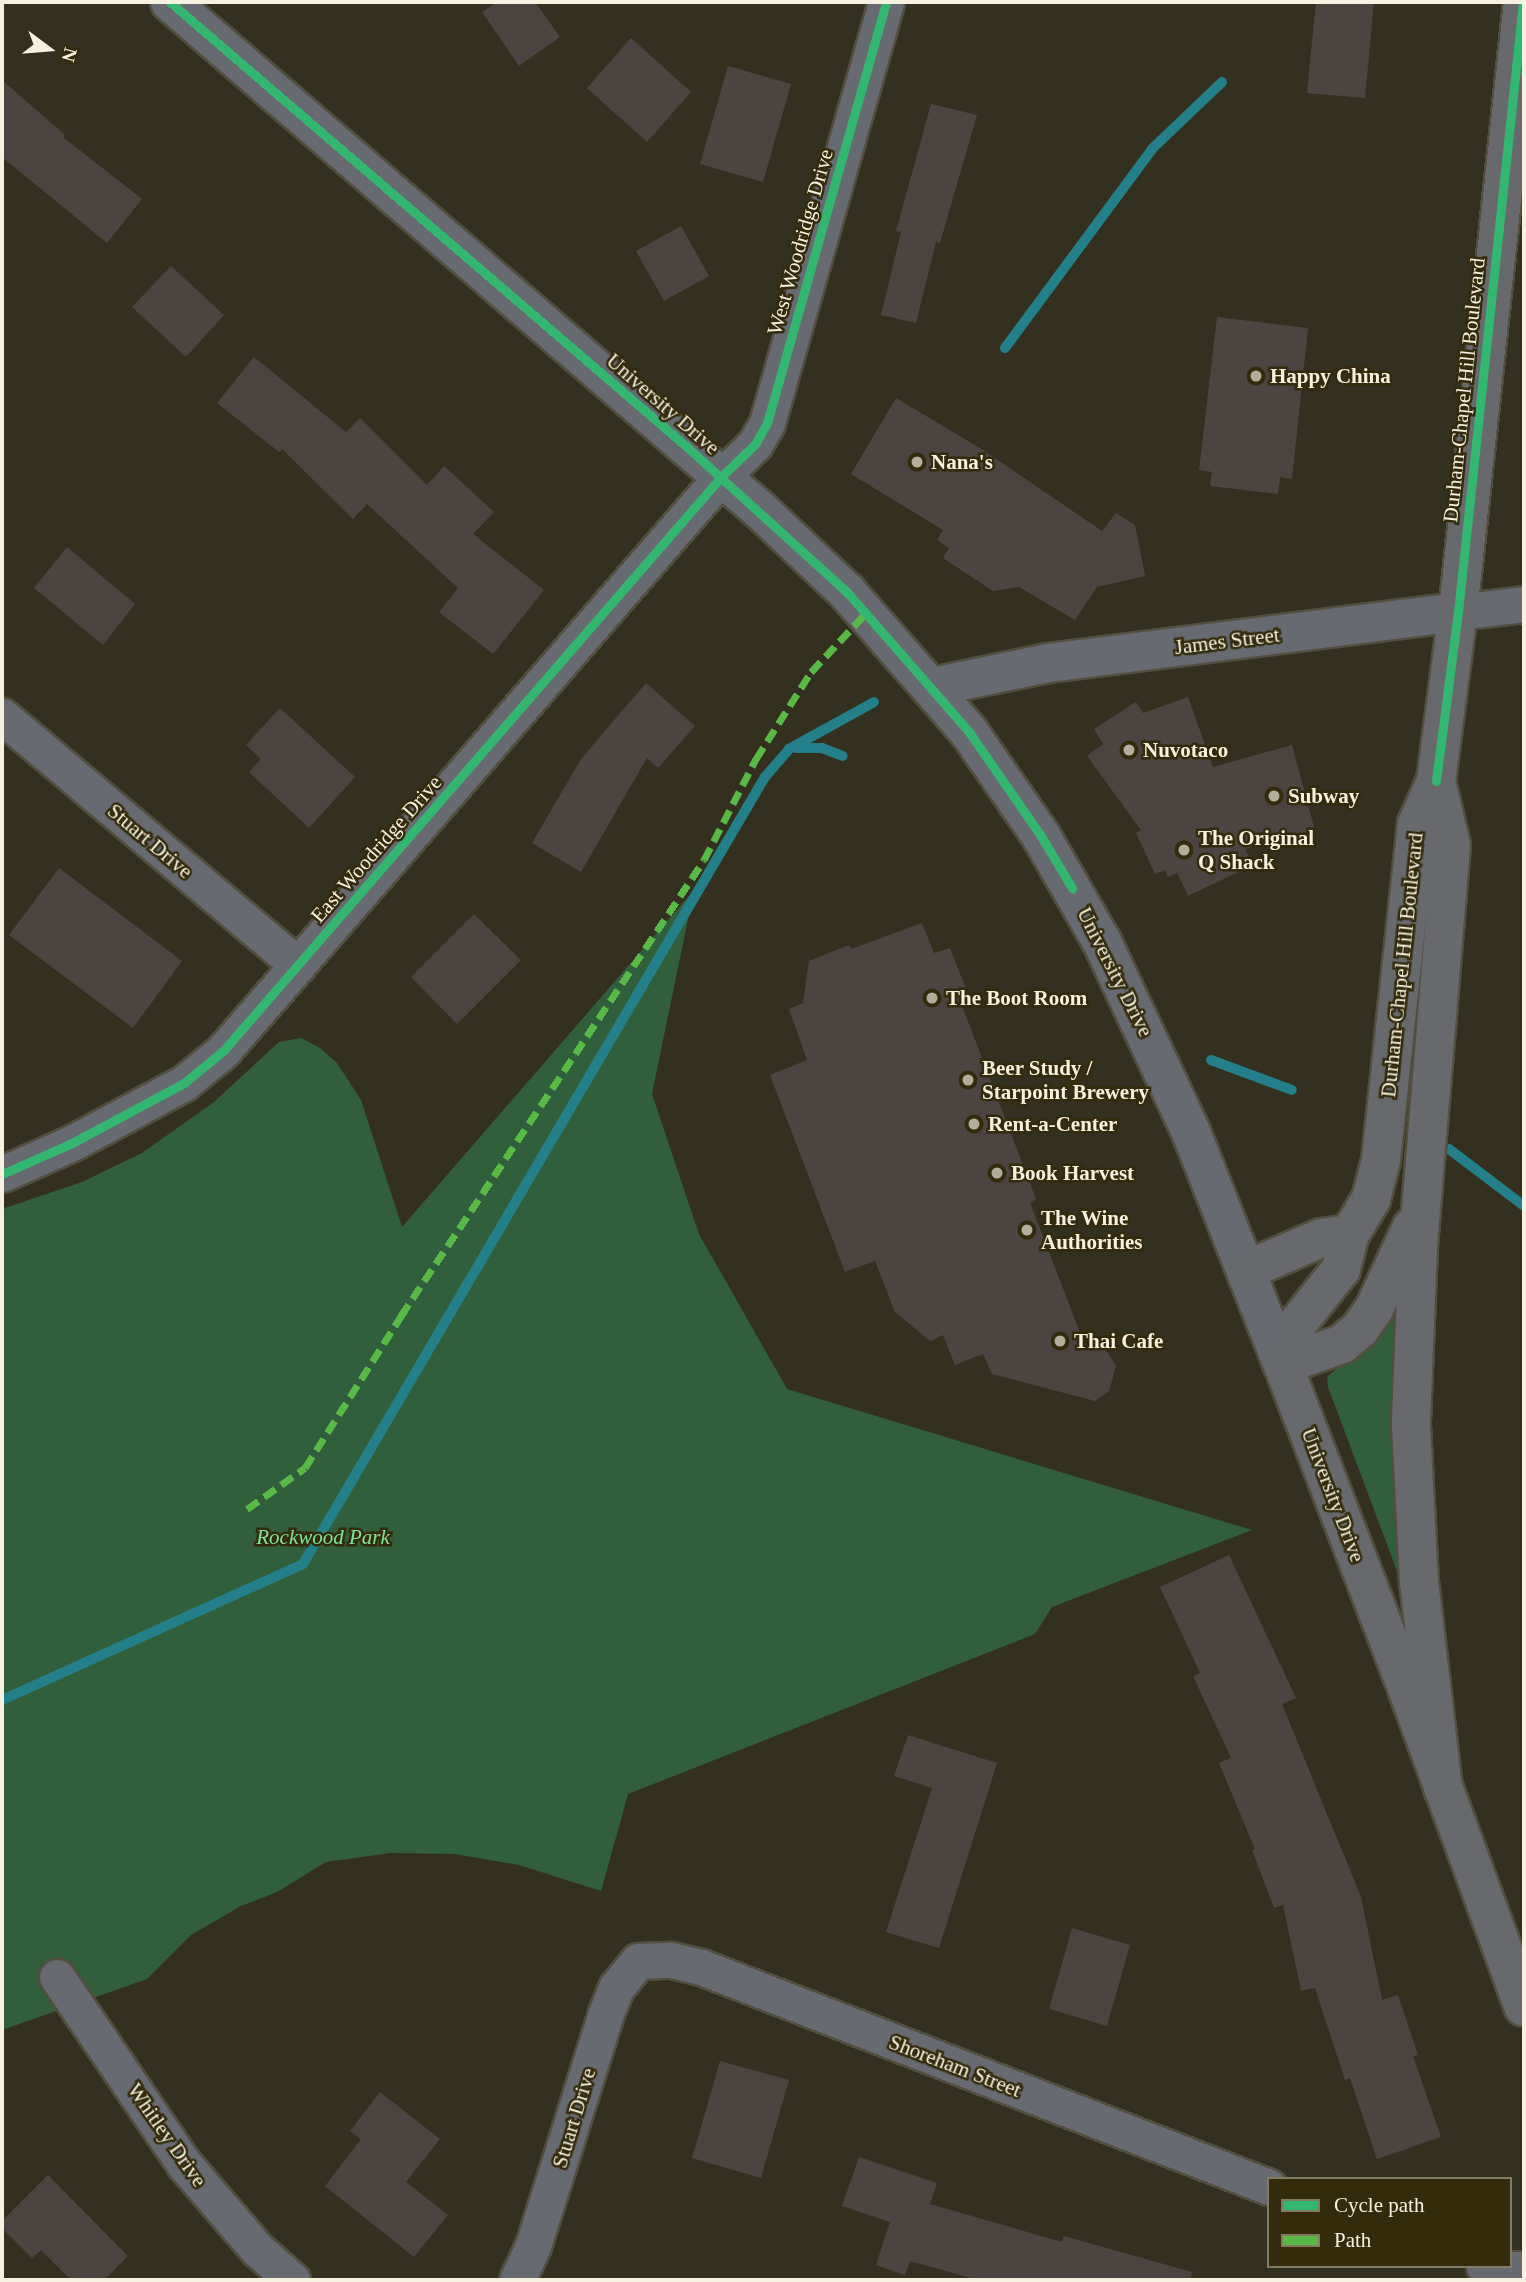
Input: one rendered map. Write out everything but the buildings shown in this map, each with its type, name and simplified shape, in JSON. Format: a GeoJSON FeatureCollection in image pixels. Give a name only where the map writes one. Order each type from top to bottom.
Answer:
{"type":"FeatureCollection","features":[{"type":"Feature","properties":{"kind":"main road","name":"Durham-Chapel Hill Boulevard"},"geometry":{"type":"LineString","coordinates":[[1283,1365],[1298,1323],[1341,1269],[1350,1234],[1371,1199],[1381,1160],[1417,824],[1436,781],[1458,612],[1523,2]]}},
{"type":"Feature","properties":{"kind":"main road"},"geometry":{"type":"LineString","coordinates":[[1436,781],[1451,845],[1421,1210],[1413,1353],[1413,1488],[1419,1581],[1443,1788]]}},
{"type":"Feature","properties":{"kind":"main road"},"geometry":{"type":"LineString","coordinates":[[1283,1365],[1342,1344],[1360,1329],[1374,1309],[1421,1210]]}},
{"type":"Feature","properties":{"kind":"main road"},"geometry":{"type":"LineString","coordinates":[[1247,1270],[1321,1238],[1350,1234]]}},
{"type":"Feature","properties":{"kind":"main road","name":"University Drive"},"geometry":{"type":"LineString","coordinates":[[1283,1365],[1521,1989]]}},
{"type":"Feature","properties":{"kind":"street","name":"University Drive"},"geometry":{"type":"LineString","coordinates":[[170,2],[721,477],[847,592],[969,732],[1041,836],[1102,942],[1171,1085],[1283,1365]]}},
{"type":"Feature","properties":{"kind":"street","name":"West Woodridge Drive"},"geometry":{"type":"LineString","coordinates":[[721,477],[755,444],[767,423],[886,2]]}},
{"type":"Feature","properties":{"kind":"street","name":"East Woodridge Drive"},"geometry":{"type":"LineString","coordinates":[[2,1174],[72,1143],[184,1083],[223,1051],[721,477]]}},
{"type":"Feature","properties":{"kind":"street","name":"James Street"},"geometry":{"type":"LineString","coordinates":[[932,687],[1048,663],[1524,604]]}},
{"type":"Feature","properties":{"kind":"street","name":"Stuart Drive"},"geometry":{"type":"LineString","coordinates":[[2,716],[298,965]]}},
{"type":"Feature","properties":{"kind":"street","name":"Stuart Drive"},"geometry":{"type":"LineString","coordinates":[[517,2280],[538,2233],[611,2000],[616,1988],[638,1961]]}},
{"type":"Feature","properties":{"kind":"street","name":"Shoreham Street"},"geometry":{"type":"LineString","coordinates":[[638,1961],[671,1961],[701,1967],[1267,2186]]}},
{"type":"Feature","properties":{"kind":"street","name":"Whitley Drive"},"geometry":{"type":"LineString","coordinates":[[57,1977],[185,2165],[257,2249],[292,2280]]}},
{"type":"Feature","properties":{"kind":"street"},"geometry":{"type":"LineString","coordinates":[[1504,2268],[1524,2270]]}},
{"type":"Feature","properties":{"kind":"green space","name":"Rockwood Park"},"geometry":{"type":"Polygon","coordinates":[[[694,890],[652,1094],[699,1234],[787,1389],[1252,1530],[1052,1607],[1035,1634],[628,1794],[601,1891],[519,1865],[455,1854],[390,1853],[326,1862],[277,1892],[241,1906],[191,1935],[147,1979],[2,2030],[2,1209],[82,1182],[142,1153],[214,1102],[279,1042],[301,1038],[320,1048],[337,1063],[361,1100],[402,1227],[694,890]]]}},
{"type":"Feature","properties":{"kind":"green space"},"geometry":{"type":"Polygon","coordinates":[[[1400,1313],[1400,1579],[1328,1387],[1327,1377],[1400,1313]]]}},
{"type":"Feature","properties":{"kind":"waterway"},"geometry":{"type":"LineString","coordinates":[[1005,348],[1154,147],[1222,82]]}},
{"type":"Feature","properties":{"kind":"waterway"},"geometry":{"type":"LineString","coordinates":[[2,1700],[303,1564],[765,777],[789,749],[874,702]]}},
{"type":"Feature","properties":{"kind":"waterway"},"geometry":{"type":"LineString","coordinates":[[796,748],[822,748],[843,756]]}},
{"type":"Feature","properties":{"kind":"waterway"},"geometry":{"type":"LineString","coordinates":[[1211,1060],[1292,1090]]}},
{"type":"Feature","properties":{"kind":"waterway"},"geometry":{"type":"LineString","coordinates":[[1449,1149],[1524,1206]]}},
{"type":"Feature","properties":{"kind":"marked path"},"geometry":{"type":"LineString","coordinates":[[247,1509],[305,1468],[401,1316],[704,860],[756,759],[811,672],[866,613]]}},
{"type":"Feature","properties":{"kind":"cycle path"},"geometry":{"type":"LineString","coordinates":[[170,2],[687,447],[847,592],[969,732],[1041,836],[1072,888]]}},
{"type":"Feature","properties":{"kind":"cycle path"},"geometry":{"type":"LineString","coordinates":[[2,1174],[72,1143],[184,1083],[223,1051],[721,477],[755,444],[767,423],[886,2]]}},
{"type":"Feature","properties":{"kind":"cycle path"},"geometry":{"type":"LineString","coordinates":[[1436,781],[1458,612],[1523,2]]}},
{"type":"Feature","properties":{"kind":"place","name":"Happy China"},"geometry":{"type":"Point","coordinates":[1256,376]}},
{"type":"Feature","properties":{"kind":"place","name":"Nana's"},"geometry":{"type":"Point","coordinates":[917,462]}},
{"type":"Feature","properties":{"kind":"place","name":"Nuvotaco"},"geometry":{"type":"Point","coordinates":[1129,750]}},
{"type":"Feature","properties":{"kind":"place","name":"Subway"},"geometry":{"type":"Point","coordinates":[1274,796]}},
{"type":"Feature","properties":{"kind":"place","name":"The Original Q Shack"},"geometry":{"type":"Point","coordinates":[1184,850]}},
{"type":"Feature","properties":{"kind":"place","name":"The Boot Room"},"geometry":{"type":"Point","coordinates":[932,998]}},
{"type":"Feature","properties":{"kind":"place","name":"Beer Study / Starpoint Brewery"},"geometry":{"type":"Point","coordinates":[968,1080]}},
{"type":"Feature","properties":{"kind":"place","name":"Rent-a-Center"},"geometry":{"type":"Point","coordinates":[974,1124]}},
{"type":"Feature","properties":{"kind":"place","name":"Book Harvest"},"geometry":{"type":"Point","coordinates":[997,1173]}},
{"type":"Feature","properties":{"kind":"place","name":"The Wine Authorities"},"geometry":{"type":"Point","coordinates":[1027,1230]}},
{"type":"Feature","properties":{"kind":"place","name":"Thai Cafe"},"geometry":{"type":"Point","coordinates":[1060,1341]}}]}
